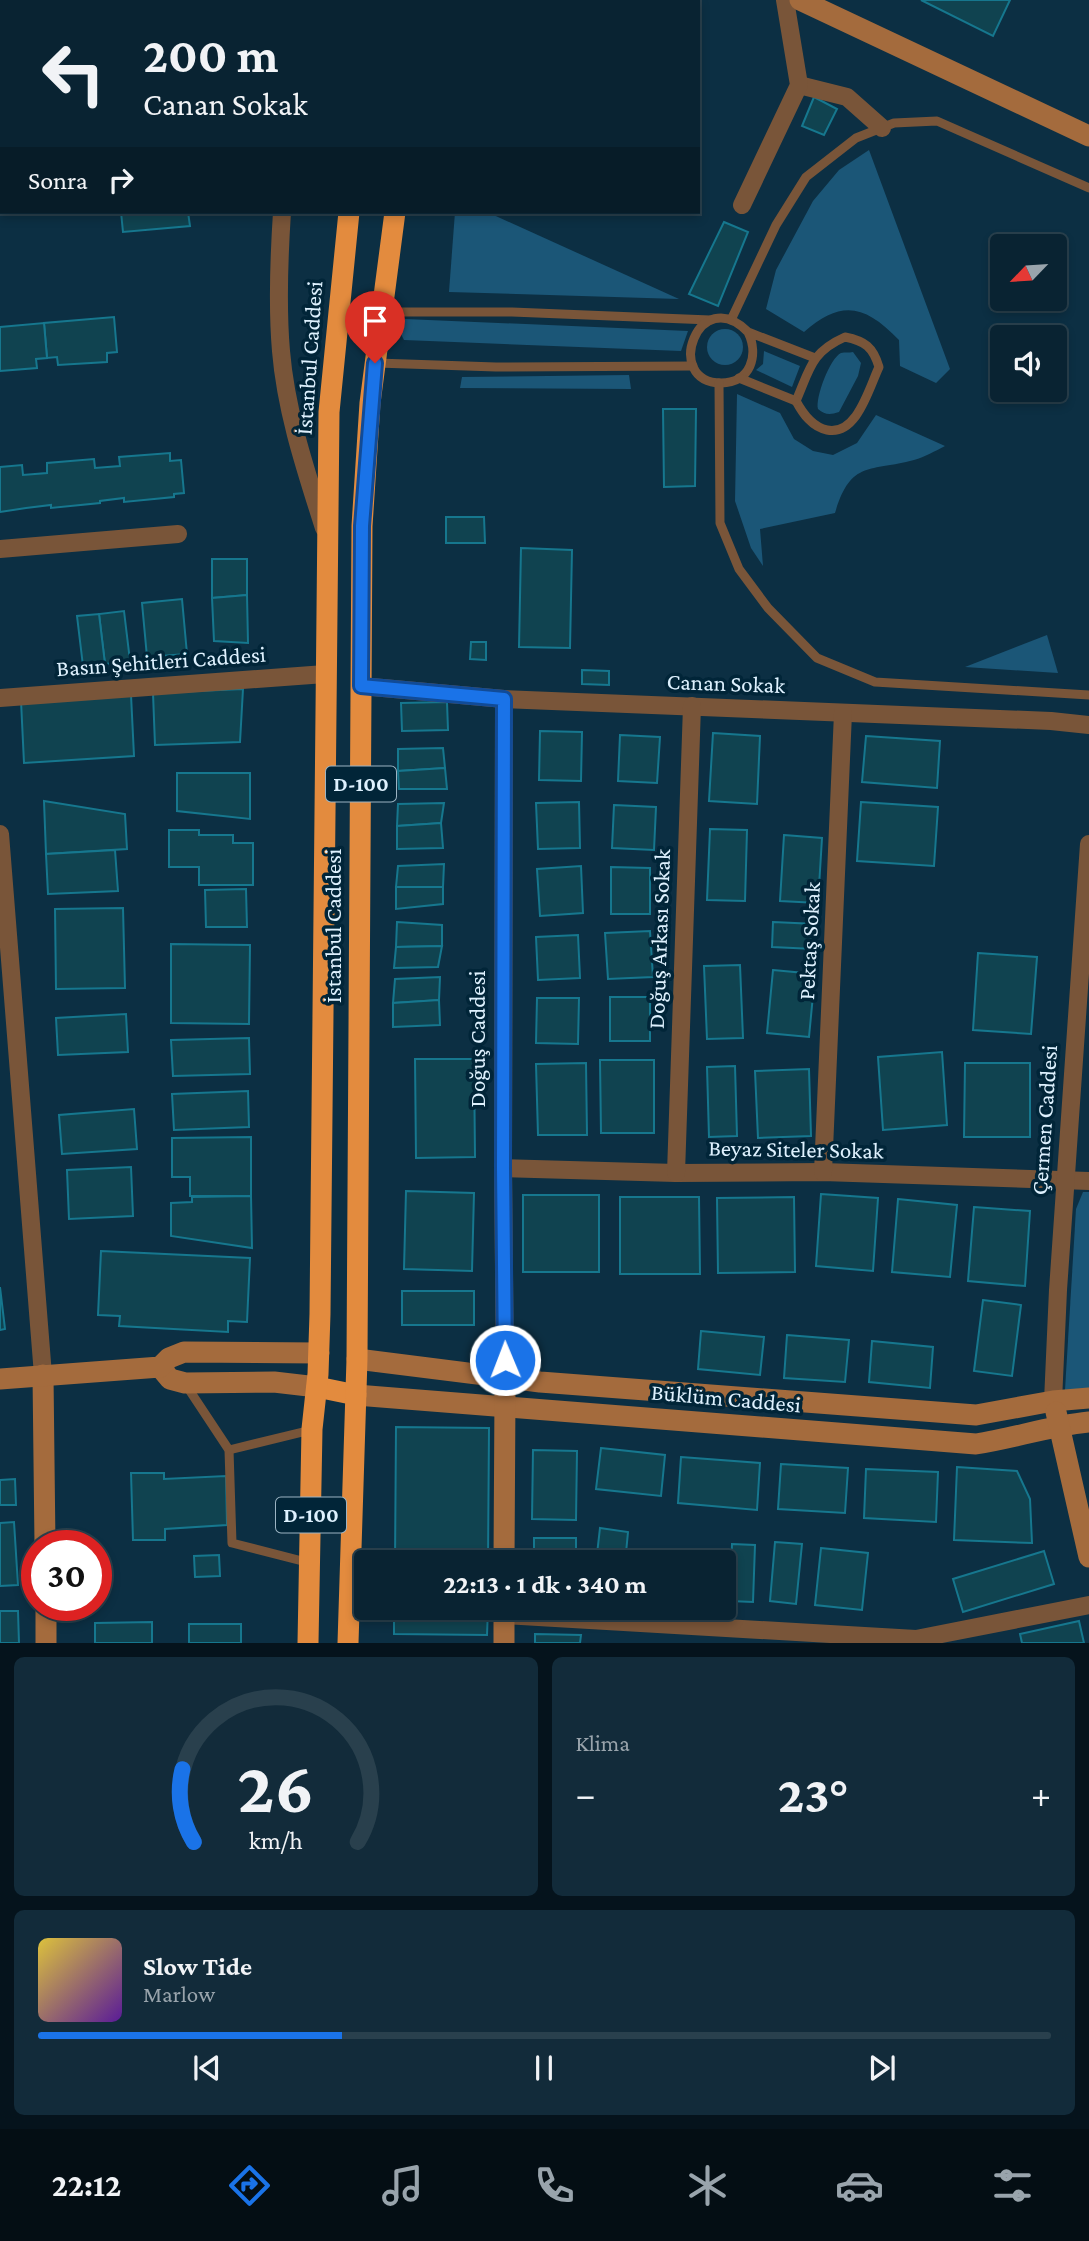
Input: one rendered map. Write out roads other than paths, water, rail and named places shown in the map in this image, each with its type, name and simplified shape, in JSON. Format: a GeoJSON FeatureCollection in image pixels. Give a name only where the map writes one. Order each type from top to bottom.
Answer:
{"type":"FeatureCollection","features":[{"type":"Feature","properties":{"kind":"highway","name":"İstanbul Caddesi"},"geometry":{"type":"LineString","coordinates":[[309,1643],[312,1429],[319,1353],[329,412],[349,214]]}},
{"type":"Feature","properties":{"kind":"highway","name":"İstanbul Caddesi"},"geometry":{"type":"LineString","coordinates":[[348,1643],[357,1359],[362,526],[375,363],[395,214]]}},
{"type":"Feature","properties":{"kind":"highway"},"geometry":{"type":"LineString","coordinates":[[319,1353],[357,1359]]}},
{"type":"Feature","properties":{"kind":"highway"},"geometry":{"type":"LineString","coordinates":[[317,1387],[356,1395]]}},
{"type":"Feature","properties":{"kind":"main road"},"geometry":{"type":"LineString","coordinates":[[800,0],[1089,136]]}},
{"type":"Feature","properties":{"kind":"main road"},"geometry":{"type":"LineString","coordinates":[[0,1379],[160,1367],[169,1358],[184,1352],[319,1353]]}},
{"type":"Feature","properties":{"kind":"main road","name":"Büklüm Caddesi"},"geometry":{"type":"LineString","coordinates":[[357,1359],[505,1378],[976,1415],[1053,1401],[1089,1398]]}},
{"type":"Feature","properties":{"kind":"main road"},"geometry":{"type":"LineString","coordinates":[[160,1367],[170,1379],[185,1383],[274,1382],[317,1387]]}},
{"type":"Feature","properties":{"kind":"main road"},"geometry":{"type":"LineString","coordinates":[[43,1375],[45,1530]]}},
{"type":"Feature","properties":{"kind":"main road"},"geometry":{"type":"LineString","coordinates":[[504,1550],[505,1378]]}},
{"type":"Feature","properties":{"kind":"main road","name":"Büklüm Caddesi"},"geometry":{"type":"LineString","coordinates":[[356,1395],[976,1444],[1089,1422]]}},
{"type":"Feature","properties":{"kind":"main road"},"geometry":{"type":"LineString","coordinates":[[1053,1401],[1089,1557]]}},
{"type":"Feature","properties":{"kind":"main road"},"geometry":{"type":"LineString","coordinates":[[504,1620],[504,1643]]}},
{"type":"Feature","properties":{"kind":"main road"},"geometry":{"type":"LineString","coordinates":[[46,1621],[46,1643]]}},
{"type":"Feature","properties":{"kind":"street"},"geometry":{"type":"LineString","coordinates":[[742,205],[799,85],[785,0]]}},
{"type":"Feature","properties":{"kind":"street"},"geometry":{"type":"LineString","coordinates":[[799,85],[847,97],[881,128]]}},
{"type":"Feature","properties":{"kind":"street"},"geometry":{"type":"LineString","coordinates":[[282,214],[279,261],[281,352],[300,451],[327,537]]}},
{"type":"Feature","properties":{"kind":"street"},"geometry":{"type":"LineString","coordinates":[[0,549],[178,534]]}},
{"type":"Feature","properties":{"kind":"street","name":"Basın Şehitleri Caddesi"},"geometry":{"type":"LineString","coordinates":[[0,698],[325,674]]}},
{"type":"Feature","properties":{"kind":"street","name":"Canan Sokak"},"geometry":{"type":"LineString","coordinates":[[361,686],[504,699],[1051,720],[1089,725]]}},
{"type":"Feature","properties":{"kind":"street","name":"Doğuş Caddesi"},"geometry":{"type":"LineString","coordinates":[[504,699],[505,1378]]}},
{"type":"Feature","properties":{"kind":"street","name":"Doğuş Arkası Sokak"},"geometry":{"type":"LineString","coordinates":[[676,1173],[692,706]]}},
{"type":"Feature","properties":{"kind":"street","name":"Pektaş Sokak"},"geometry":{"type":"LineString","coordinates":[[823,1172],[844,713]]}},
{"type":"Feature","properties":{"kind":"street"},"geometry":{"type":"LineString","coordinates":[[0,834],[43,1375]]}},
{"type":"Feature","properties":{"kind":"street","name":"Çermen Caddesi"},"geometry":{"type":"LineString","coordinates":[[1053,1401],[1058,1290],[1089,844]]}},
{"type":"Feature","properties":{"kind":"street","name":"Beyaz Siteler Sokak"},"geometry":{"type":"LineString","coordinates":[[503,1168],[676,1173],[823,1172],[1089,1181]]}},
{"type":"Feature","properties":{"kind":"street"},"geometry":{"type":"LineString","coordinates":[[618,1620],[916,1641],[1089,1605]]}},
{"type":"Feature","properties":{"kind":"lane"},"geometry":{"type":"LineString","coordinates":[[731,320],[776,225],[806,177],[856,138],[894,123],[937,121],[1089,188]]}},
{"type":"Feature","properties":{"kind":"lane"},"geometry":{"type":"LineString","coordinates":[[381,312],[512,312],[710,320],[721,318],[741,324],[748,332],[754,352],[752,362],[739,378]]}},
{"type":"Feature","properties":{"kind":"lane"},"geometry":{"type":"LineString","coordinates":[[710,320],[701,326],[690,344],[693,366],[708,380],[719,383],[739,378],[796,401],[817,428],[833,431],[845,427],[857,414],[879,367],[874,351],[862,340],[845,337],[826,346],[815,358],[796,401]]}},
{"type":"Feature","properties":{"kind":"lane"},"geometry":{"type":"LineString","coordinates":[[748,332],[815,358]]}},
{"type":"Feature","properties":{"kind":"lane"},"geometry":{"type":"LineString","coordinates":[[375,363],[496,367],[693,366]]}},
{"type":"Feature","properties":{"kind":"lane"},"geometry":{"type":"LineString","coordinates":[[719,383],[720,523],[739,569],[768,608],[817,657],[875,682],[1089,695]]}},
{"type":"Feature","properties":{"kind":"lane"},"geometry":{"type":"LineString","coordinates":[[185,1383],[229,1450],[232,1542],[310,1563]]}},
{"type":"Feature","properties":{"kind":"lane"},"geometry":{"type":"LineString","coordinates":[[229,1450],[312,1429]]}}]}
